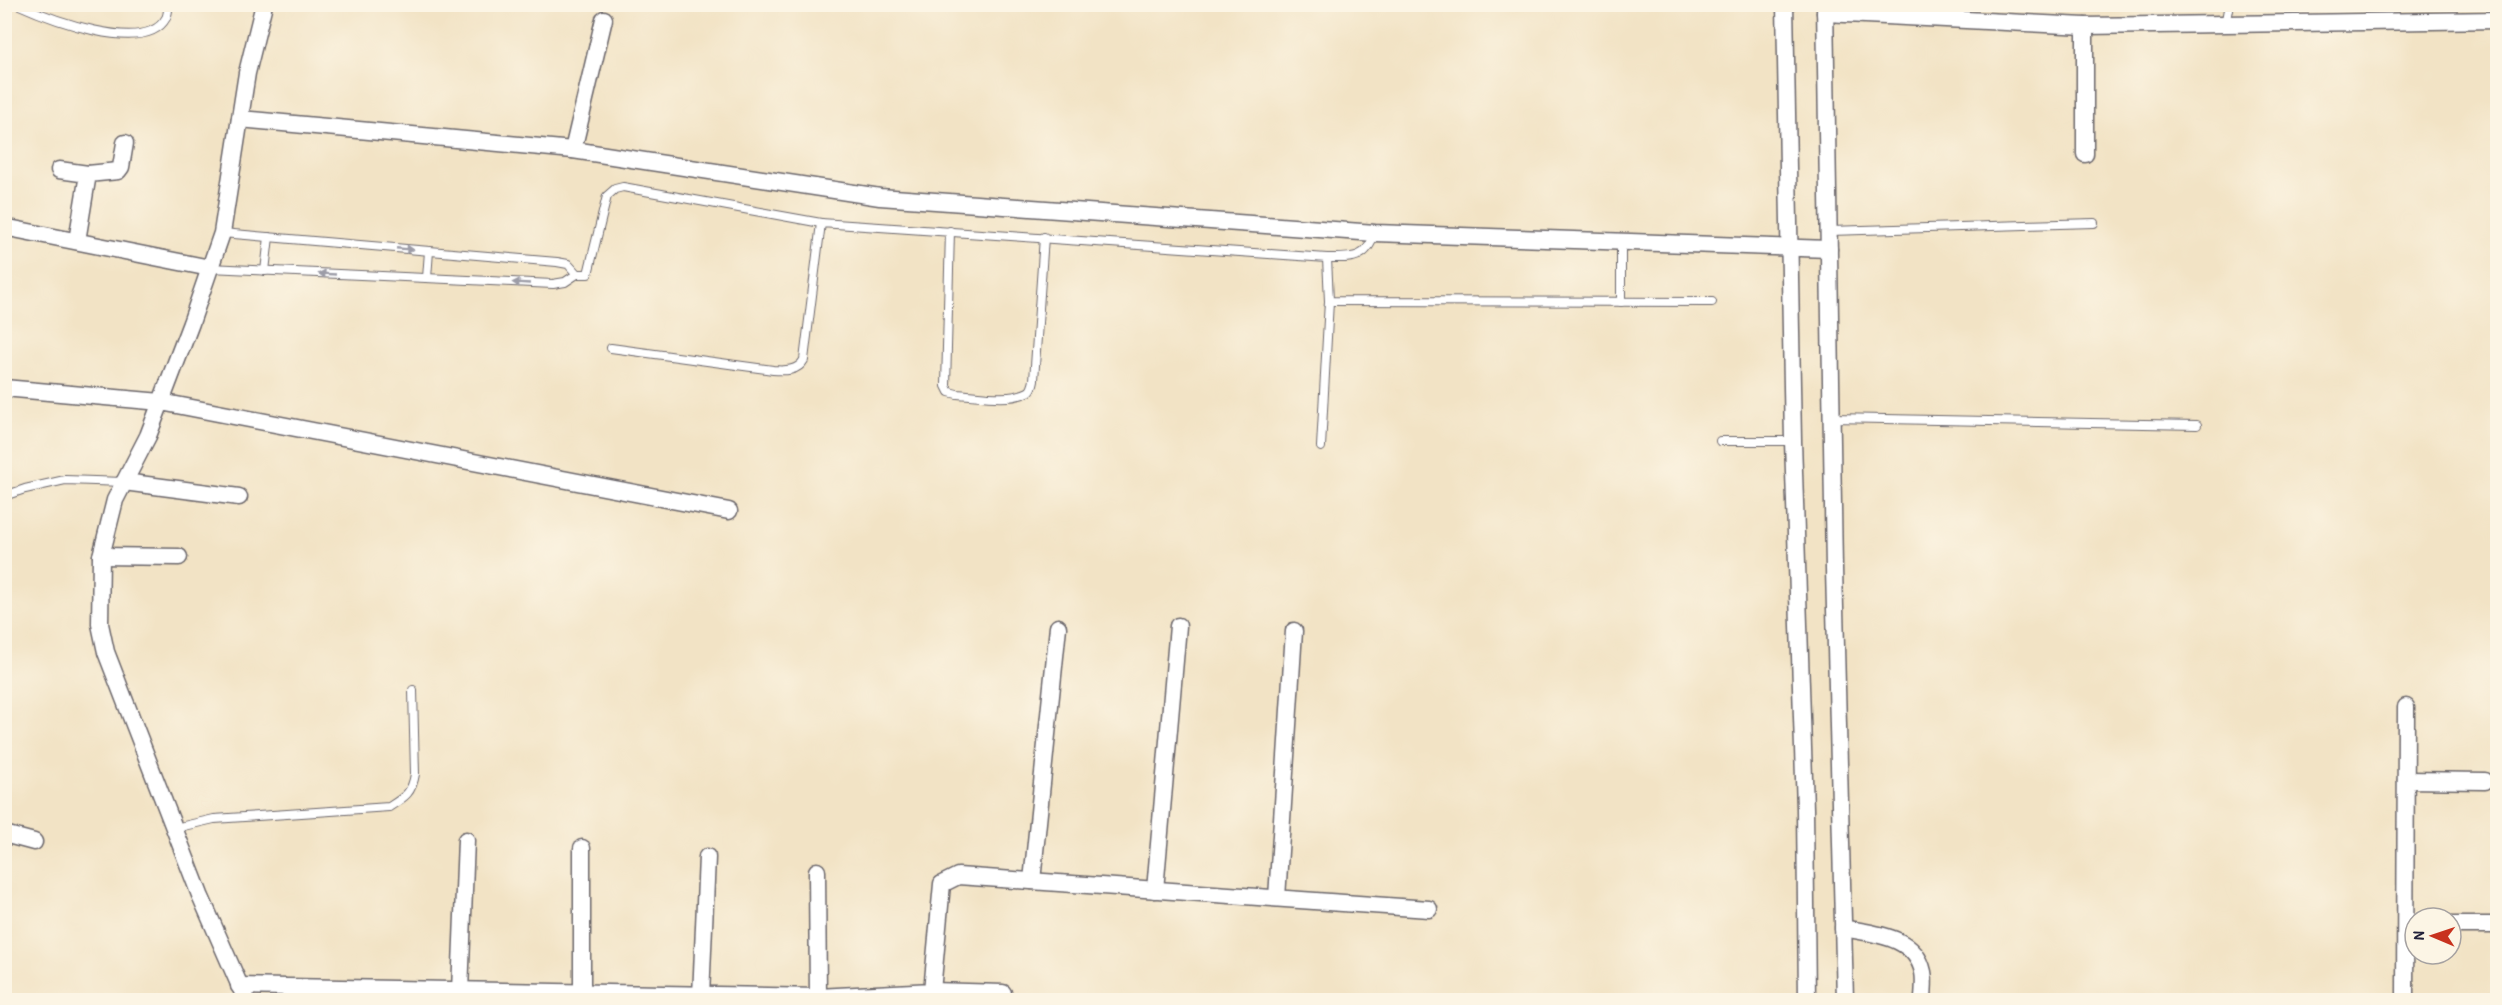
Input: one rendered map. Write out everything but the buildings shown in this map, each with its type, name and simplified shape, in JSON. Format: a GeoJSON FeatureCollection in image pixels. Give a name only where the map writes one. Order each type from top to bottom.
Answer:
{"type":"FeatureCollection","features":[{"type":"Feature","properties":{"kind":"street"},"geometry":{"type":"LineString","coordinates":[[264,4],[248,73],[222,233],[148,436],[115,500],[101,556],[100,624],[106,652],[200,895],[243,993],[460,991],[818,997],[932,991],[1003,993]]}},
{"type":"Feature","properties":{"kind":"street"},"geometry":{"type":"LineString","coordinates":[[1785,4],[1792,248],[1793,441],[1805,798],[1807,1000]]}},
{"type":"Feature","properties":{"kind":"street"},"geometry":{"type":"LineString","coordinates":[[1880,4],[1899,17]]}},
{"type":"Feature","properties":{"kind":"street"},"geometry":{"type":"LineString","coordinates":[[1845,1000],[1832,418],[1822,248],[1830,231],[1825,9],[1899,17],[2085,26],[2225,26],[2498,20]]}},
{"type":"Feature","properties":{"kind":"street"},"geometry":{"type":"LineString","coordinates":[[573,150],[604,20]]}},
{"type":"Feature","properties":{"kind":"street"},"geometry":{"type":"LineString","coordinates":[[2085,26],[2085,154]]}},
{"type":"Feature","properties":{"kind":"street"},"geometry":{"type":"LineString","coordinates":[[240,119],[573,150],[880,197],[1375,233],[1822,248]]}},
{"type":"Feature","properties":{"kind":"street"},"geometry":{"type":"LineString","coordinates":[[59,170],[88,174],[118,171],[121,167],[125,143]]}},
{"type":"Feature","properties":{"kind":"street"},"geometry":{"type":"LineString","coordinates":[[77,241],[88,174]]}},
{"type":"Feature","properties":{"kind":"street"},"geometry":{"type":"LineString","coordinates":[[4,226],[210,268]]}},
{"type":"Feature","properties":{"kind":"street"},"geometry":{"type":"LineString","coordinates":[[4,388],[161,402],[729,511]]}},
{"type":"Feature","properties":{"kind":"street"},"geometry":{"type":"LineString","coordinates":[[124,482],[239,496]]}},
{"type":"Feature","properties":{"kind":"street"},"geometry":{"type":"LineString","coordinates":[[101,556],[179,557]]}},
{"type":"Feature","properties":{"kind":"street"},"geometry":{"type":"LineString","coordinates":[[1155,890],[1178,626]]}},
{"type":"Feature","properties":{"kind":"street"},"geometry":{"type":"LineString","coordinates":[[1032,881],[1058,627]]}},
{"type":"Feature","properties":{"kind":"street"},"geometry":{"type":"LineString","coordinates":[[1277,898],[1294,631]]}},
{"type":"Feature","properties":{"kind":"street"},"geometry":{"type":"LineString","coordinates":[[2406,707],[2410,906]]}},
{"type":"Feature","properties":{"kind":"street"},"geometry":{"type":"LineString","coordinates":[[2406,780],[2485,781]]}},
{"type":"Feature","properties":{"kind":"street"},"geometry":{"type":"LineString","coordinates":[[4,834],[34,842]]}},
{"type":"Feature","properties":{"kind":"street"},"geometry":{"type":"LineString","coordinates":[[460,991],[466,840]]}},
{"type":"Feature","properties":{"kind":"street"},"geometry":{"type":"LineString","coordinates":[[582,848],[582,994]]}},
{"type":"Feature","properties":{"kind":"street"},"geometry":{"type":"LineString","coordinates":[[701,996],[707,857]]}},
{"type":"Feature","properties":{"kind":"street"},"geometry":{"type":"LineString","coordinates":[[817,871],[818,997]]}},
{"type":"Feature","properties":{"kind":"street"},"geometry":{"type":"LineString","coordinates":[[932,991],[942,884],[958,876],[1429,909]]}},
{"type":"Feature","properties":{"kind":"street"},"geometry":{"type":"LineString","coordinates":[[2463,925],[2498,926]]}},
{"type":"Feature","properties":{"kind":"street"},"geometry":{"type":"LineString","coordinates":[[1843,928],[1894,938],[1913,951],[1923,972],[1923,1000]]}},
{"type":"Feature","properties":{"kind":"street"},"geometry":{"type":"LineString","coordinates":[[2405,1000],[2407,966]]}},
{"type":"Feature","properties":{"kind":"lane"},"geometry":{"type":"LineString","coordinates":[[17,4],[80,27],[125,35],[154,30],[167,18],[169,4]]}},
{"type":"Feature","properties":{"kind":"lane"},"geometry":{"type":"LineString","coordinates":[[2225,26],[2229,4]]}},
{"type":"Feature","properties":{"kind":"lane"},"geometry":{"type":"LineString","coordinates":[[210,268],[553,284],[565,282],[577,274],[588,274],[607,196],[615,189],[623,187],[820,223],[1328,258],[1351,258],[1362,254],[1371,247],[1375,233]]}},
{"type":"Feature","properties":{"kind":"lane"},"geometry":{"type":"LineString","coordinates":[[611,348],[773,370],[788,370],[800,366],[804,360],[820,223]]}},
{"type":"Feature","properties":{"kind":"lane"},"geometry":{"type":"LineString","coordinates":[[1830,231],[2094,223]]}},
{"type":"Feature","properties":{"kind":"lane"},"geometry":{"type":"LineString","coordinates":[[950,231],[946,386],[949,392],[957,394],[1009,396],[1028,392],[1031,389],[1034,380],[1044,237]]}},
{"type":"Feature","properties":{"kind":"lane"},"geometry":{"type":"LineString","coordinates":[[222,233],[556,262],[568,264],[577,274]]}},
{"type":"Feature","properties":{"kind":"lane"},"geometry":{"type":"LineString","coordinates":[[265,271],[269,237]]}},
{"type":"Feature","properties":{"kind":"lane"},"geometry":{"type":"LineString","coordinates":[[1621,302],[1622,242]]}},
{"type":"Feature","properties":{"kind":"lane"},"geometry":{"type":"LineString","coordinates":[[427,278],[429,251]]}},
{"type":"Feature","properties":{"kind":"lane"},"geometry":{"type":"LineString","coordinates":[[1321,447],[1329,301],[1328,258]]}},
{"type":"Feature","properties":{"kind":"lane"},"geometry":{"type":"LineString","coordinates":[[1329,301],[1712,302]]}},
{"type":"Feature","properties":{"kind":"lane"},"geometry":{"type":"LineString","coordinates":[[1832,418],[2198,425]]}},
{"type":"Feature","properties":{"kind":"lane"},"geometry":{"type":"LineString","coordinates":[[1720,441],[1793,441]]}},
{"type":"Feature","properties":{"kind":"lane"},"geometry":{"type":"LineString","coordinates":[[4,496],[65,480],[124,482]]}},
{"type":"Feature","properties":{"kind":"lane"},"geometry":{"type":"LineString","coordinates":[[175,828],[214,819],[389,807],[409,795],[415,774],[413,690]]}}]}
